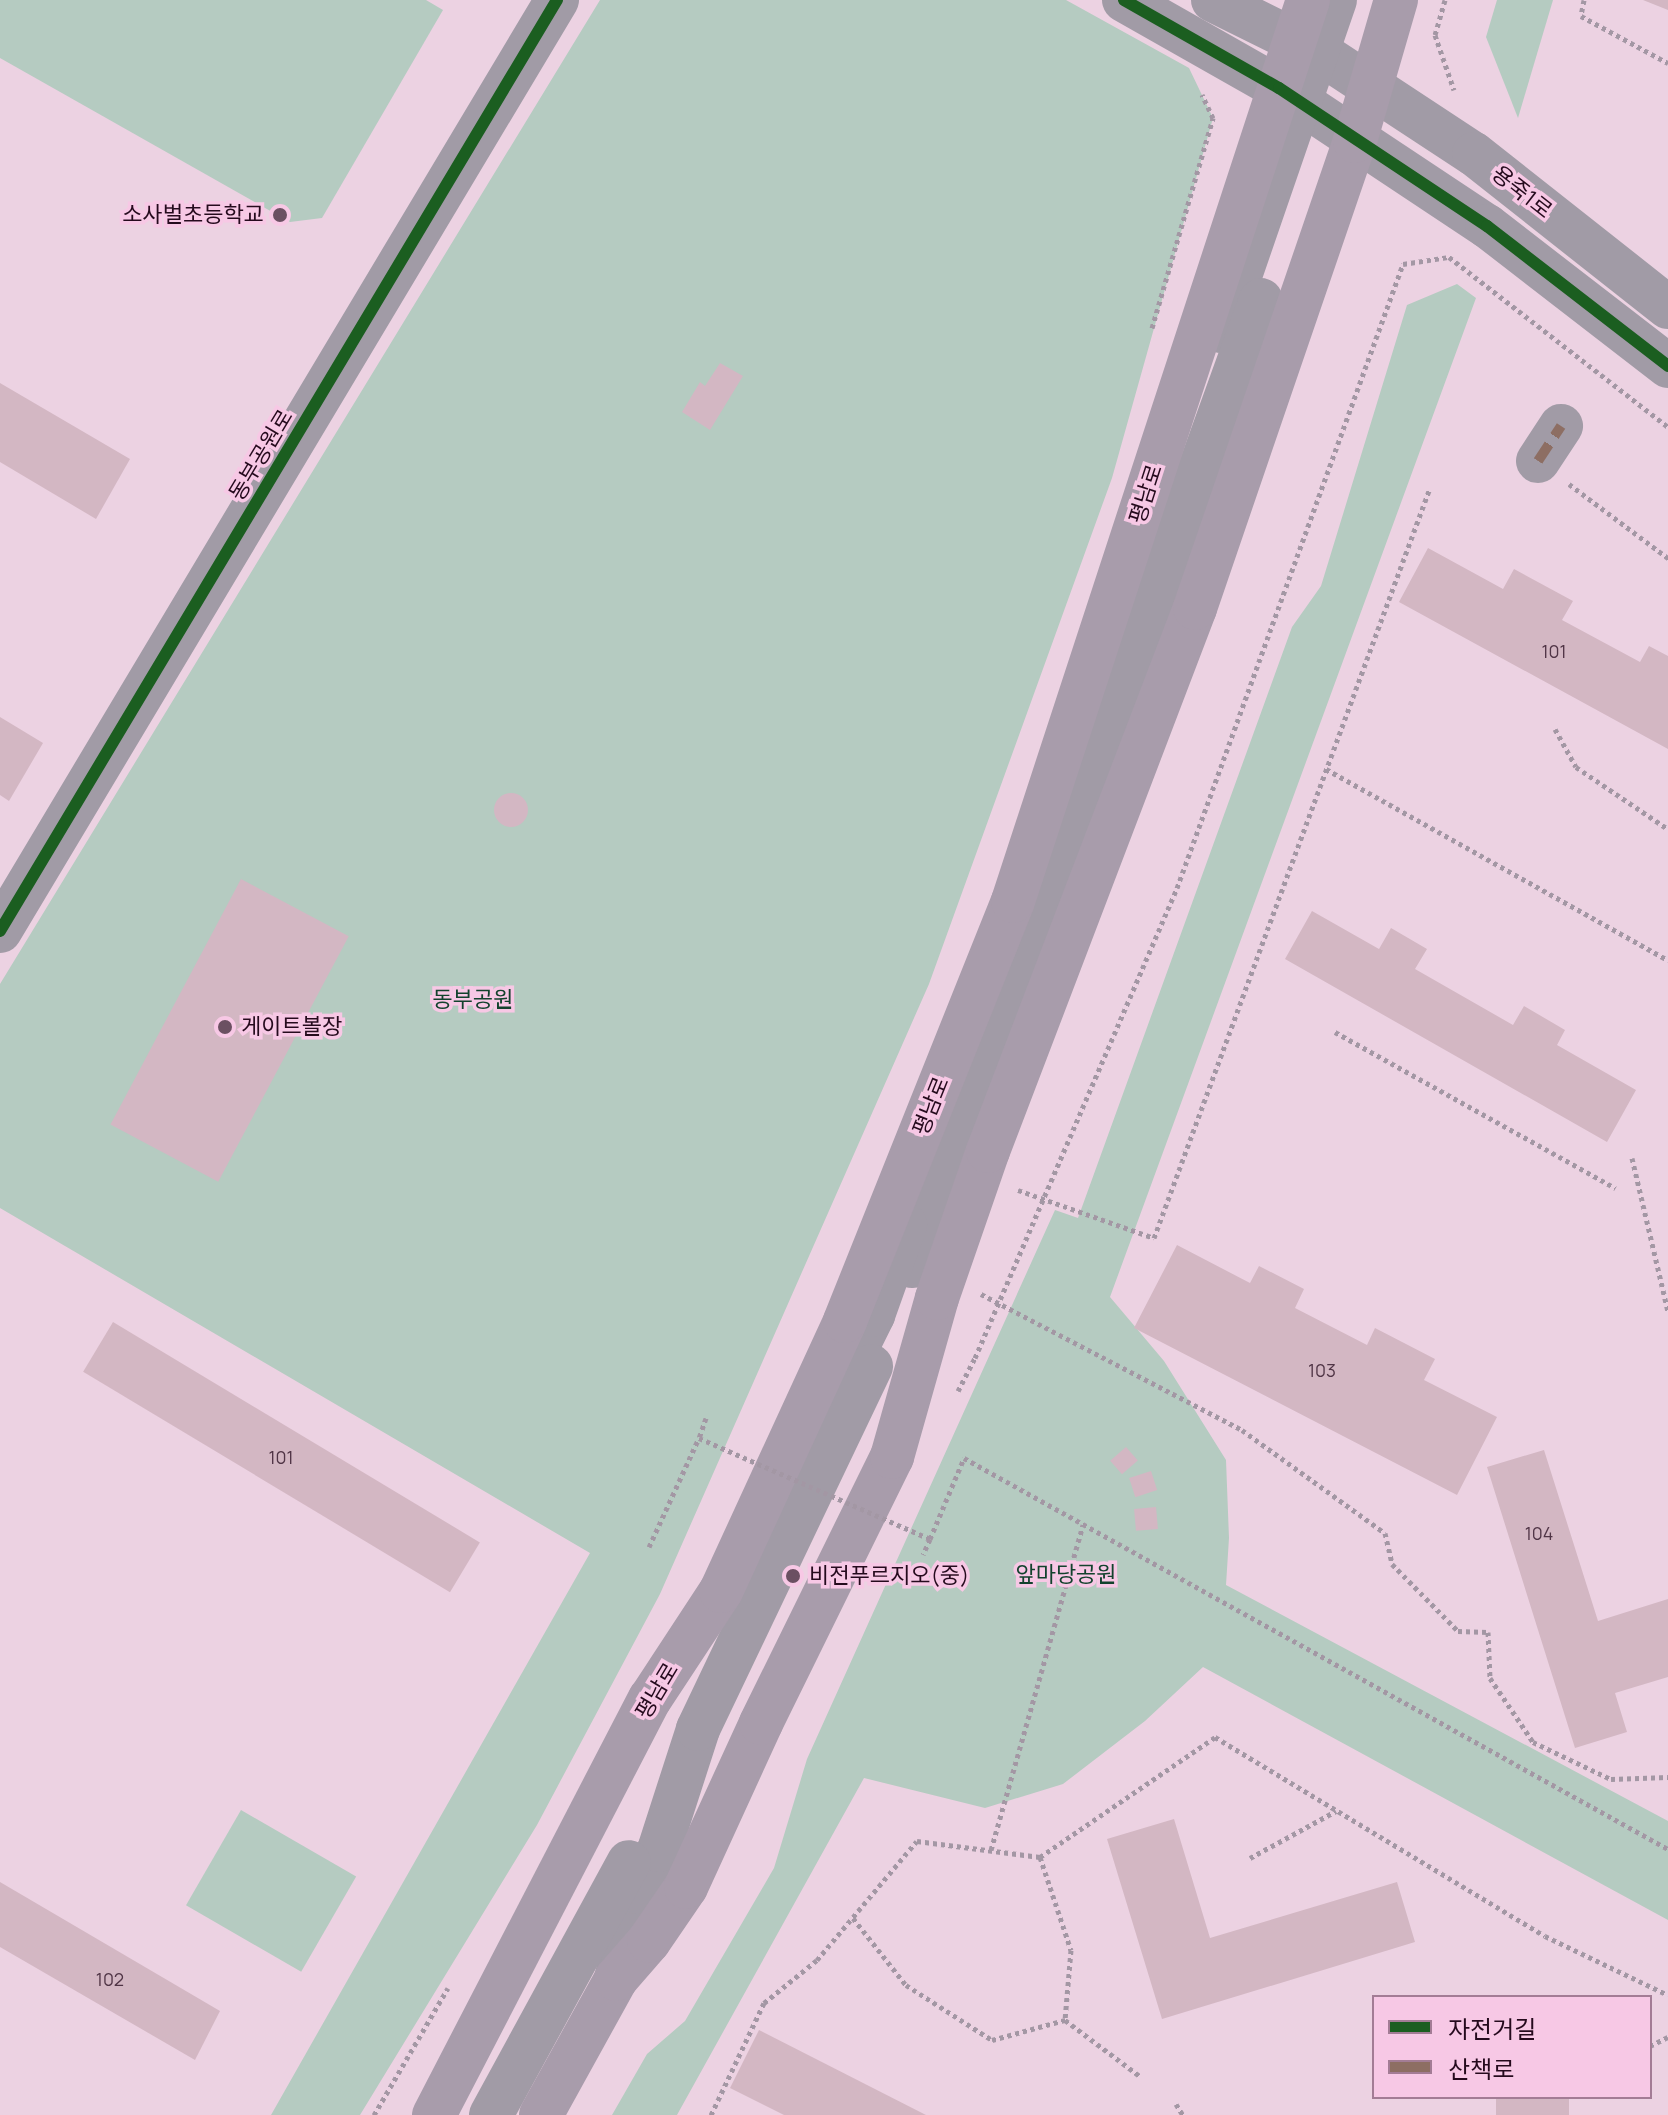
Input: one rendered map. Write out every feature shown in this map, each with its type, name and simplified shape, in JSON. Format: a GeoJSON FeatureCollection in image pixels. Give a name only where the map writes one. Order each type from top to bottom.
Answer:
{"type":"FeatureCollection","features":[{"type":"Feature","properties":{"kind":"main road","name":"평남로"},"geometry":{"type":"LineString","coordinates":[[541,2115],[616,1979],[649,1941],[686,1887],[761,1723],[892,1457],[945,1276],[973,1196],[1195,608],[1315,113],[1327,50],[1396,0]]}},
{"type":"Feature","properties":{"kind":"main road","name":"평남로"},"geometry":{"type":"LineString","coordinates":[[434,2115],[650,1699],[721,1591],[845,1321],[1013,901],[1315,113],[1327,50]]}},
{"type":"Feature","properties":{"kind":"street","name":"동부공원로"},"geometry":{"type":"LineString","coordinates":[[0,931],[557,0]]}},
{"type":"Feature","properties":{"kind":"street"},"geometry":{"type":"LineString","coordinates":[[1124,0],[1315,113],[1487,226],[1668,366]]}},
{"type":"Feature","properties":{"kind":"street"},"geometry":{"type":"LineString","coordinates":[[1213,0],[1327,50]]}},
{"type":"Feature","properties":{"kind":"street"},"geometry":{"type":"LineString","coordinates":[[1327,50],[1335,0]]}},
{"type":"Feature","properties":{"kind":"street"},"geometry":{"type":"LineString","coordinates":[[1327,50],[1362,0]]}},
{"type":"Feature","properties":{"kind":"street","name":"용죽1로"},"geometry":{"type":"LineString","coordinates":[[1327,50],[1474,154],[1668,307]]}},
{"type":"Feature","properties":{"kind":"street"},"geometry":{"type":"LineString","coordinates":[[616,1979],[638,1892],[659,1850],[698,1729],[889,1328],[1315,113]]}},
{"type":"Feature","properties":{"kind":"street"},"geometry":{"type":"LineString","coordinates":[[491,2115],[634,1854],[678,1717],[705,1654],[873,1315],[1315,113]]}},
{"type":"Feature","properties":{"kind":"street"},"geometry":{"type":"LineString","coordinates":[[889,1328],[973,1196]]}},
{"type":"Feature","properties":{"kind":"street"},"geometry":{"type":"LineString","coordinates":[[705,1654],[721,1591]]}},
{"type":"Feature","properties":{"kind":"path"},"geometry":{"type":"LineString","coordinates":[[1584,0],[1581,16],[1668,63]]}},
{"type":"Feature","properties":{"kind":"path"},"geometry":{"type":"LineString","coordinates":[[1147,343],[1213,118],[1195,81]]}},
{"type":"Feature","properties":{"kind":"path"},"geometry":{"type":"LineString","coordinates":[[953,1400],[1177,888],[1403,264],[1449,257],[1668,427]]}},
{"type":"Feature","properties":{"kind":"path"},"geometry":{"type":"LineString","coordinates":[[1549,443],[1668,558]]}},
{"type":"Feature","properties":{"kind":"path"},"geometry":{"type":"LineString","coordinates":[[973,1196],[1043,1199],[1154,1238],[1430,488]]}},
{"type":"Feature","properties":{"kind":"path"},"geometry":{"type":"LineString","coordinates":[[1555,729],[1576,767],[1668,829]]}},
{"type":"Feature","properties":{"kind":"path"},"geometry":{"type":"LineString","coordinates":[[1326,769],[1668,960]]}},
{"type":"Feature","properties":{"kind":"path"},"geometry":{"type":"LineString","coordinates":[[1335,1032],[1615,1188]]}},
{"type":"Feature","properties":{"kind":"path"},"geometry":{"type":"LineString","coordinates":[[1632,1158],[1666,1291],[1668,1312]]}},
{"type":"Feature","properties":{"kind":"path"},"geometry":{"type":"LineString","coordinates":[[945,1276],[1242,1430],[1385,1533],[1392,1564],[1458,1631],[1488,1632],[1490,1678],[1533,1742],[1611,1779],[1668,1777]]}},
{"type":"Feature","properties":{"kind":"path"},"geometry":{"type":"LineString","coordinates":[[649,1547],[706,1418]]}},
{"type":"Feature","properties":{"kind":"path"},"geometry":{"type":"LineString","coordinates":[[699,1438],[930,1539]]}},
{"type":"Feature","properties":{"kind":"path"},"geometry":{"type":"LineString","coordinates":[[737,1464],[744,1450]]}},
{"type":"Feature","properties":{"kind":"path"},"geometry":{"type":"LineString","coordinates":[[923,1555],[964,1458],[1668,1849]]}},
{"type":"Feature","properties":{"kind":"path"},"geometry":{"type":"LineString","coordinates":[[885,1526],[893,1512]]}},
{"type":"Feature","properties":{"kind":"path"},"geometry":{"type":"LineString","coordinates":[[991,1850],[1083,1525]]}},
{"type":"Feature","properties":{"kind":"path"},"geometry":{"type":"LineString","coordinates":[[711,2115],[764,2003],[817,1960],[917,1841],[1040,1857],[1215,1737],[1545,1936],[1668,1995]]}},
{"type":"Feature","properties":{"kind":"path"},"geometry":{"type":"LineString","coordinates":[[1250,1858],[1337,1810]]}},
{"type":"Feature","properties":{"kind":"path"},"geometry":{"type":"LineString","coordinates":[[1040,1857],[1071,1950],[1065,2020]]}},
{"type":"Feature","properties":{"kind":"path"},"geometry":{"type":"LineString","coordinates":[[853,1918],[906,1985],[992,2040],[1065,2020]]}},
{"type":"Feature","properties":{"kind":"path"},"geometry":{"type":"LineString","coordinates":[[374,2115],[451,1983]]}},
{"type":"Feature","properties":{"kind":"path"},"geometry":{"type":"LineString","coordinates":[[1065,2020],[1141,2077]]}},
{"type":"Feature","properties":{"kind":"path"},"geometry":{"type":"LineString","coordinates":[[1176,2104],[1183,2115]]}},
{"type":"Feature","properties":{"kind":"green space","name":"소사벌초등학교"},"geometry":{"type":"Polygon","coordinates":[[[0,0],[426,0],[443,10],[322,218],[290,222],[0,58],[0,0]]]}},
{"type":"Feature","properties":{"kind":"green space","name":"동부공원"},"geometry":{"type":"Polygon","coordinates":[[[600,0],[1066,0],[1189,68],[1213,118],[1112,478],[929,984],[660,1594],[537,1825],[360,2115],[271,2115],[590,1553],[0,1208],[0,984],[600,0]]]}},
{"type":"Feature","properties":{"kind":"green space"},"geometry":{"type":"Polygon","coordinates":[[[1497,0],[1553,0],[1518,118],[1486,37],[1497,0]]]}},
{"type":"Feature","properties":{"kind":"green space","name":"앞마당공원"},"geometry":{"type":"Polygon","coordinates":[[[1457,284],[1476,298],[1110,1297],[1164,1361],[1226,1460],[1229,1538],[1226,1585],[1668,1821],[1668,1920],[1203,1667],[1145,1721],[1063,1784],[985,1808],[864,1778],[677,2115],[612,2115],[647,2054],[685,2021],[774,1868],[807,1759],[1055,1210],[1078,1218],[1292,627],[1321,586],[1407,305],[1457,284]]]}},
{"type":"Feature","properties":{"kind":"green space"},"geometry":{"type":"Polygon","coordinates":[[[241,1810],[356,1876],[301,1972],[186,1905],[241,1810]]]}},
{"type":"Feature","properties":{"kind":"building"},"geometry":{"type":"Polygon","coordinates":[[[1643,0],[1668,0],[1668,10],[1643,0]]]}},
{"type":"Feature","properties":{"kind":"building"},"geometry":{"type":"Polygon","coordinates":[[[720,363],[743,376],[710,430],[682,412],[700,382],[705,386],[720,363]]]}},
{"type":"Feature","properties":{"kind":"building"},"geometry":{"type":"Polygon","coordinates":[[[0,383],[130,459],[96,519],[0,462],[0,383]]]}},
{"type":"Feature","properties":{"kind":"building"},"geometry":{"type":"Polygon","coordinates":[[[1428,548],[1503,589],[1514,569],[1573,601],[1562,620],[1640,662],[1649,646],[1668,656],[1668,749],[1399,602],[1428,548]]]}},
{"type":"Feature","properties":{"kind":"building"},"geometry":{"type":"Polygon","coordinates":[[[0,717],[43,743],[9,801],[0,795],[0,717]]]}},
{"type":"Feature","properties":{"kind":"building"},"geometry":{"type":"Polygon","coordinates":[[[511,793],[523,798],[528,810],[523,822],[511,827],[499,822],[494,810],[499,798],[511,793]]]}},
{"type":"Feature","properties":{"kind":"building","name":"게이트볼장"},"geometry":{"type":"Polygon","coordinates":[[[241,879],[349,936],[218,1182],[110,1124],[241,879]]]}},
{"type":"Feature","properties":{"kind":"building"},"geometry":{"type":"Polygon","coordinates":[[[1312,911],[1379,949],[1391,928],[1427,949],[1415,969],[1513,1025],[1524,1006],[1565,1030],[1557,1045],[1636,1090],[1607,1142],[1285,959],[1312,911]]]}},
{"type":"Feature","properties":{"kind":"building"},"geometry":{"type":"Polygon","coordinates":[[[1177,1245],[1250,1283],[1259,1266],[1304,1289],[1295,1308],[1367,1345],[1375,1328],[1435,1359],[1424,1380],[1497,1417],[1457,1495],[1134,1328],[1177,1245]]]}},
{"type":"Feature","properties":{"kind":"building"},"geometry":{"type":"Polygon","coordinates":[[[113,1322],[480,1542],[450,1592],[83,1372],[113,1322]]]}},
{"type":"Feature","properties":{"kind":"building"},"geometry":{"type":"Polygon","coordinates":[[[1126,1447],[1138,1461],[1122,1474],[1110,1461],[1126,1447]]]}},
{"type":"Feature","properties":{"kind":"building"},"geometry":{"type":"Polygon","coordinates":[[[1544,1450],[1598,1621],[1668,1599],[1668,1677],[1615,1693],[1627,1732],[1575,1748],[1487,1467],[1544,1450]]]}},
{"type":"Feature","properties":{"kind":"building"},"geometry":{"type":"Polygon","coordinates":[[[1151,1471],[1157,1490],[1135,1497],[1129,1478],[1151,1471]]]}},
{"type":"Feature","properties":{"kind":"building"},"geometry":{"type":"Polygon","coordinates":[[[1156,1507],[1158,1529],[1136,1531],[1134,1509],[1156,1507]]]}},
{"type":"Feature","properties":{"kind":"building"},"geometry":{"type":"Polygon","coordinates":[[[1174,1819],[1210,1938],[1397,1882],[1415,1942],[1162,2019],[1107,1839],[1174,1819]]]}},
{"type":"Feature","properties":{"kind":"building"},"geometry":{"type":"Polygon","coordinates":[[[0,1882],[220,2011],[195,2060],[0,1947],[0,1882]]]}},
{"type":"Feature","properties":{"kind":"building"},"geometry":{"type":"Polygon","coordinates":[[[759,2030],[926,2115],[784,2115],[730,2088],[759,2030]]]}},
{"type":"Feature","properties":{"kind":"building"},"geometry":{"type":"Polygon","coordinates":[[[1496,2099],[1569,2099],[1569,2115],[1496,2115],[1496,2099]]]}},
{"type":"Feature","properties":{"kind":"marked path"},"geometry":{"type":"LineString","coordinates":[[1538,461],[1561,426]]}},
{"type":"Feature","properties":{"kind":"cycle path"},"geometry":{"type":"LineString","coordinates":[[0,931],[557,0]]}},
{"type":"Feature","properties":{"kind":"cycle path"},"geometry":{"type":"LineString","coordinates":[[1124,0],[1279,88],[1487,226],[1668,366]]}},
{"type":"Feature","properties":{"kind":"place","name":"소사벌초등학교"},"geometry":{"type":"Point","coordinates":[280,215]}},
{"type":"Feature","properties":{"kind":"place","name":"게이트볼장"},"geometry":{"type":"Point","coordinates":[225,1027]}},
{"type":"Feature","properties":{"kind":"place","name":"비전푸르지오(중)"},"geometry":{"type":"Point","coordinates":[793,1576]}}]}
